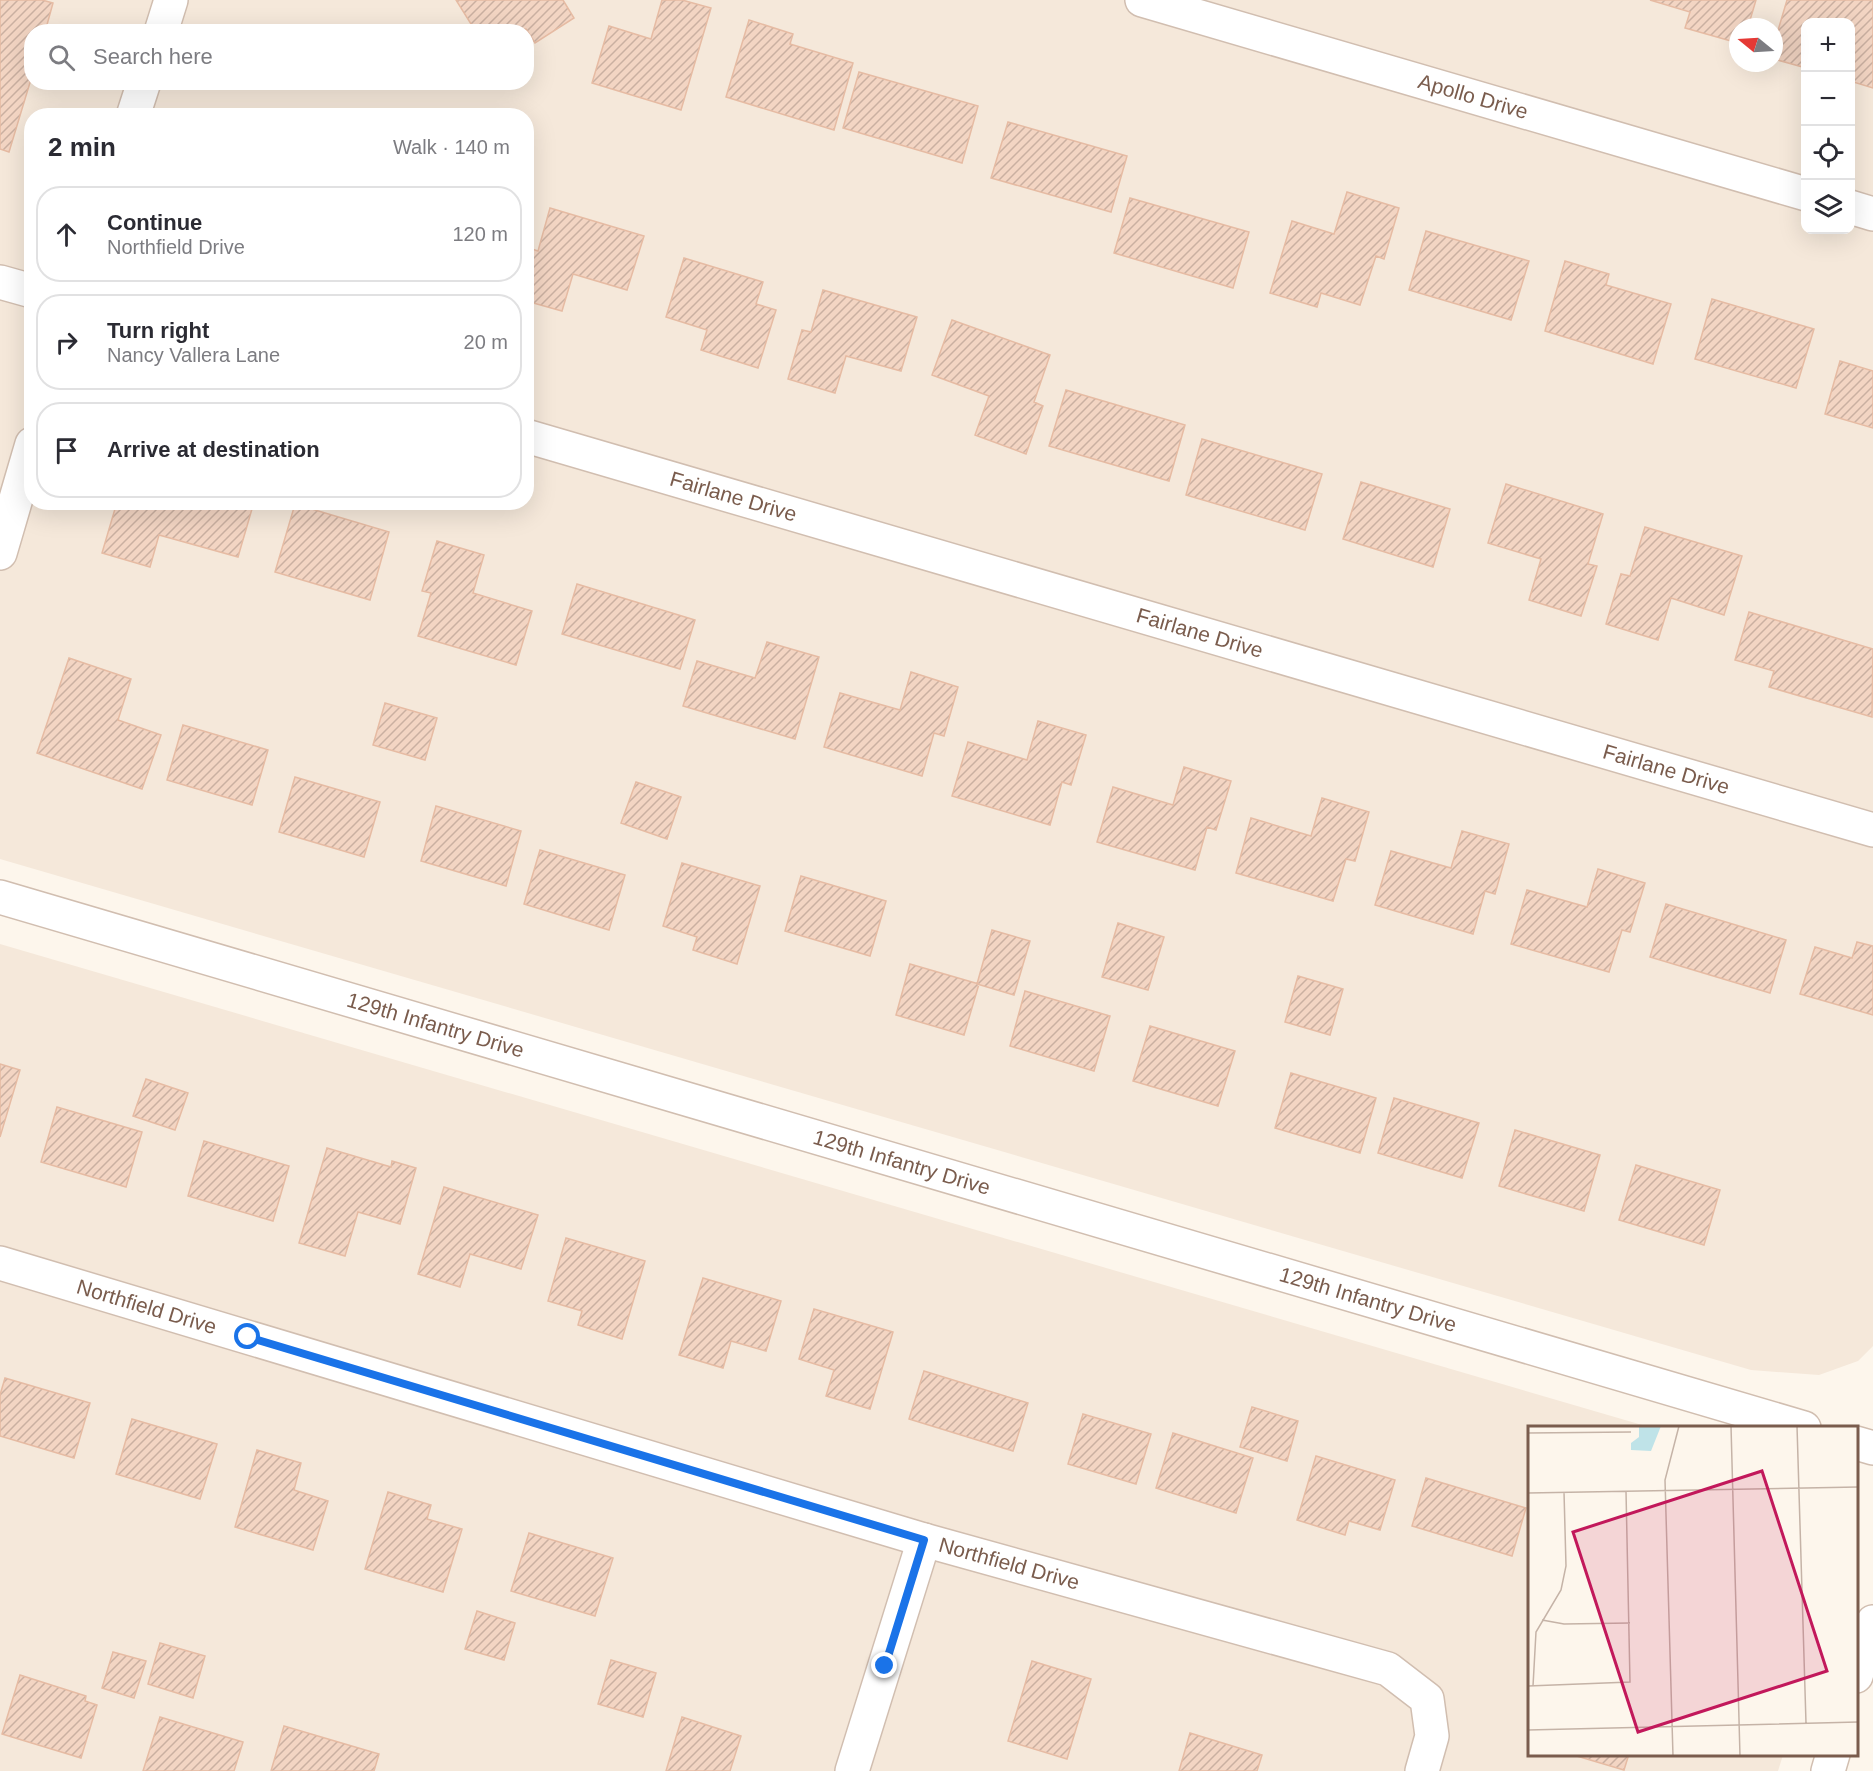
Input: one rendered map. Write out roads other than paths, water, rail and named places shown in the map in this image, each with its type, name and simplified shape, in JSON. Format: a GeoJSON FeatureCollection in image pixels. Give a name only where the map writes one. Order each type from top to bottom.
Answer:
{"type":"FeatureCollection","features":[{"type":"Feature","properties":{"kind":"street"},"geometry":{"type":"LineString","coordinates":[[164,24],[171,0]]}},
{"type":"Feature","properties":{"kind":"street","name":"Apollo Drive"},"geometry":{"type":"LineString","coordinates":[[1142,0],[1801,193]]}},
{"type":"Feature","properties":{"kind":"street"},"geometry":{"type":"LineString","coordinates":[[136,108],[142,90]]}},
{"type":"Feature","properties":{"kind":"street"},"geometry":{"type":"LineString","coordinates":[[1855,208],[1873,214]]}},
{"type":"Feature","properties":{"kind":"street"},"geometry":{"type":"LineString","coordinates":[[0,282],[24,289]]}},
{"type":"Feature","properties":{"kind":"street","name":"Fairlane Drive"},"geometry":{"type":"LineString","coordinates":[[534,438],[1873,830]]}},
{"type":"Feature","properties":{"kind":"street"},"geometry":{"type":"LineString","coordinates":[[0,553],[24,471]]}},
{"type":"Feature","properties":{"kind":"street","name":"129th Infantry Drive"},"geometry":{"type":"LineString","coordinates":[[0,897],[1797,1426]]}},
{"type":"Feature","properties":{"kind":"street","name":"Northfield Drive"},"geometry":{"type":"LineString","coordinates":[[0,1263],[924,1540],[1388,1669],[1426,1699],[1432,1736],[1422,1771]]}},
{"type":"Feature","properties":{"kind":"street"},"geometry":{"type":"LineString","coordinates":[[1858,1443],[1873,1448]]}},
{"type":"Feature","properties":{"kind":"street"},"geometry":{"type":"LineString","coordinates":[[852,1771],[924,1540]]}},
{"type":"Feature","properties":{"kind":"street"},"geometry":{"type":"LineString","coordinates":[[1858,1673],[1873,1622]]}},
{"type":"Feature","properties":{"kind":"street"},"geometry":{"type":"LineString","coordinates":[[1828,1771],[1833,1756]]}}]}
